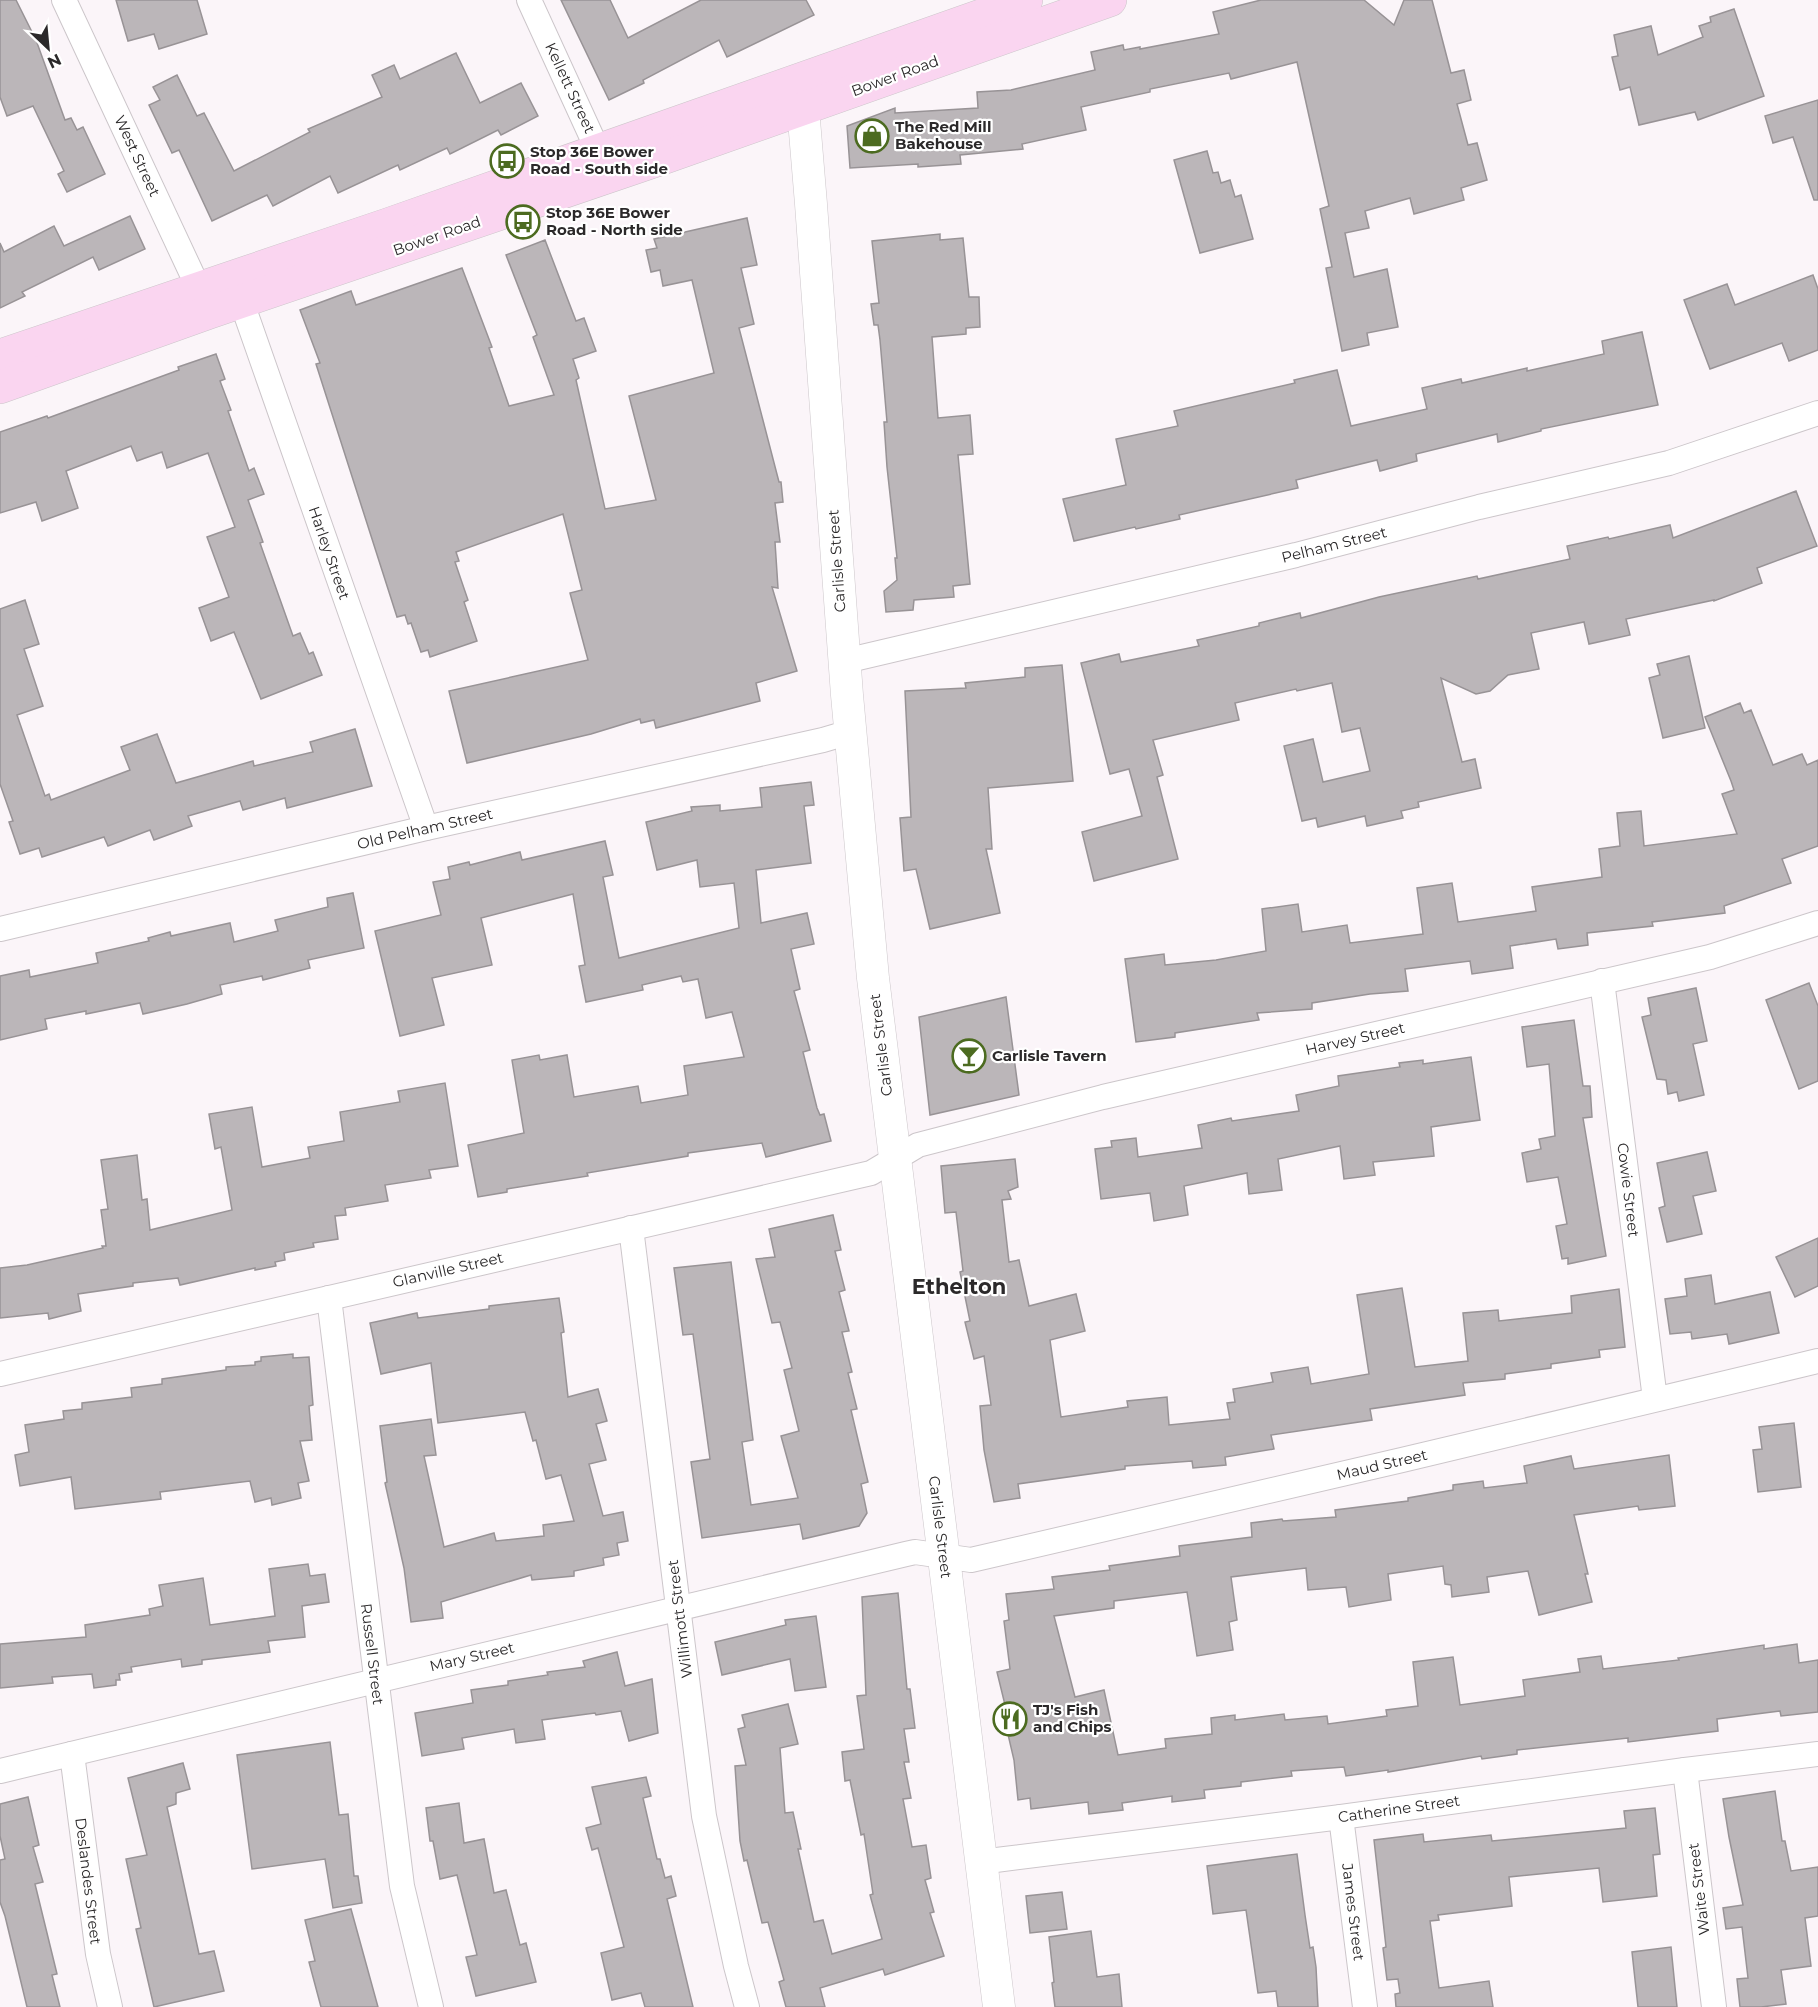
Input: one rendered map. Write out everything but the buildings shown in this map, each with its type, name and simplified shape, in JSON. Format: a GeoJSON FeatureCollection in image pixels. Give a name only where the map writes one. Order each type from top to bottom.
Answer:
{"type":"FeatureCollection","features":[{"type":"Feature","properties":{"kind":"main road","name":"Bower Road"},"geometry":{"type":"LineString","coordinates":[[0,387],[205,301],[802,94],[996,16],[1026,0]]}},
{"type":"Feature","properties":{"kind":"main road","name":"Bower Road"},"geometry":{"type":"LineString","coordinates":[[996,16],[1110,0]]}},
{"type":"Feature","properties":{"kind":"main road","name":"Bower Road"},"geometry":{"type":"LineString","coordinates":[[0,356],[205,301]]}},
{"type":"Feature","properties":{"kind":"street","name":"West Street"},"geometry":{"type":"LineString","coordinates":[[64,0],[205,301]]}},
{"type":"Feature","properties":{"kind":"street","name":"Kellett Street"},"geometry":{"type":"LineString","coordinates":[[529,0],[605,164]]}},
{"type":"Feature","properties":{"kind":"street","name":"Carlisle Street"},"geometry":{"type":"LineString","coordinates":[[802,94],[850,732],[873,978],[999,2007]]}},
{"type":"Feature","properties":{"kind":"street","name":"Harley Street"},"geometry":{"type":"LineString","coordinates":[[237,290],[426,828]]}},
{"type":"Feature","properties":{"kind":"street","name":"Pelham Street"},"geometry":{"type":"LineString","coordinates":[[845,661],[1296,555],[1479,507],[1670,463],[1818,413]]}},
{"type":"Feature","properties":{"kind":"street","name":"Old Pelham Street"},"geometry":{"type":"LineString","coordinates":[[1,927],[850,732]]}},
{"type":"Feature","properties":{"kind":"street","name":"Harvey Street"},"geometry":{"type":"LineString","coordinates":[[894,1159],[918,1145],[1103,1097],[1710,957],[1818,923]]}},
{"type":"Feature","properties":{"kind":"street","name":"Cowie Street"},"geometry":{"type":"LineString","coordinates":[[1602,981],[1655,1400]]}},
{"type":"Feature","properties":{"kind":"street","name":"Glanville Street"},"geometry":{"type":"LineString","coordinates":[[0,1374],[871,1173],[894,1159]]}},
{"type":"Feature","properties":{"kind":"street","name":"Willimott Street"},"geometry":{"type":"LineString","coordinates":[[632,1228],[704,1816],[747,2007]]}},
{"type":"Feature","properties":{"kind":"street","name":"Russell Street"},"geometry":{"type":"LineString","coordinates":[[329,1298],[402,1886],[431,2007]]}},
{"type":"Feature","properties":{"kind":"street","name":"Maud Street"},"geometry":{"type":"LineString","coordinates":[[944,1556],[971,1560],[1402,1461],[1818,1360]]}},
{"type":"Feature","properties":{"kind":"street","name":"Mary Street"},"geometry":{"type":"LineString","coordinates":[[0,1771],[906,1554],[915,1552],[944,1556]]}},
{"type":"Feature","properties":{"kind":"street","name":"Deslandes Street"},"geometry":{"type":"LineString","coordinates":[[72,1754],[98,1954],[110,2007]]}},
{"type":"Feature","properties":{"kind":"street","name":"Catherine Street"},"geometry":{"type":"LineString","coordinates":[[980,1862],[1818,1754]]}},
{"type":"Feature","properties":{"kind":"street","name":"Waite Street"},"geometry":{"type":"LineString","coordinates":[[1685,1770],[1714,2007]]}},
{"type":"Feature","properties":{"kind":"street","name":"James Street"},"geometry":{"type":"LineString","coordinates":[[1341,1817],[1365,2007]]}},
{"type":"Feature","properties":{"kind":"place","name":"The Red Mill Bakehouse"},"geometry":{"type":"Point","coordinates":[872,136]}},
{"type":"Feature","properties":{"kind":"place","name":"Stop 36E Bower Road - South side"},"geometry":{"type":"Point","coordinates":[507,161]}},
{"type":"Feature","properties":{"kind":"place","name":"Stop 36E Bower Road - North side"},"geometry":{"type":"Point","coordinates":[523,222]}},
{"type":"Feature","properties":{"kind":"place","name":"Carlisle Tavern"},"geometry":{"type":"Point","coordinates":[969,1056]}},
{"type":"Feature","properties":{"kind":"place","name":"TJ's Fish and Chips"},"geometry":{"type":"Point","coordinates":[1010,1719]}},
{"type":"Feature","properties":{"kind":"district","name":"Ethelton"},"geometry":{"type":"Point","coordinates":[959,1287]}}]}
